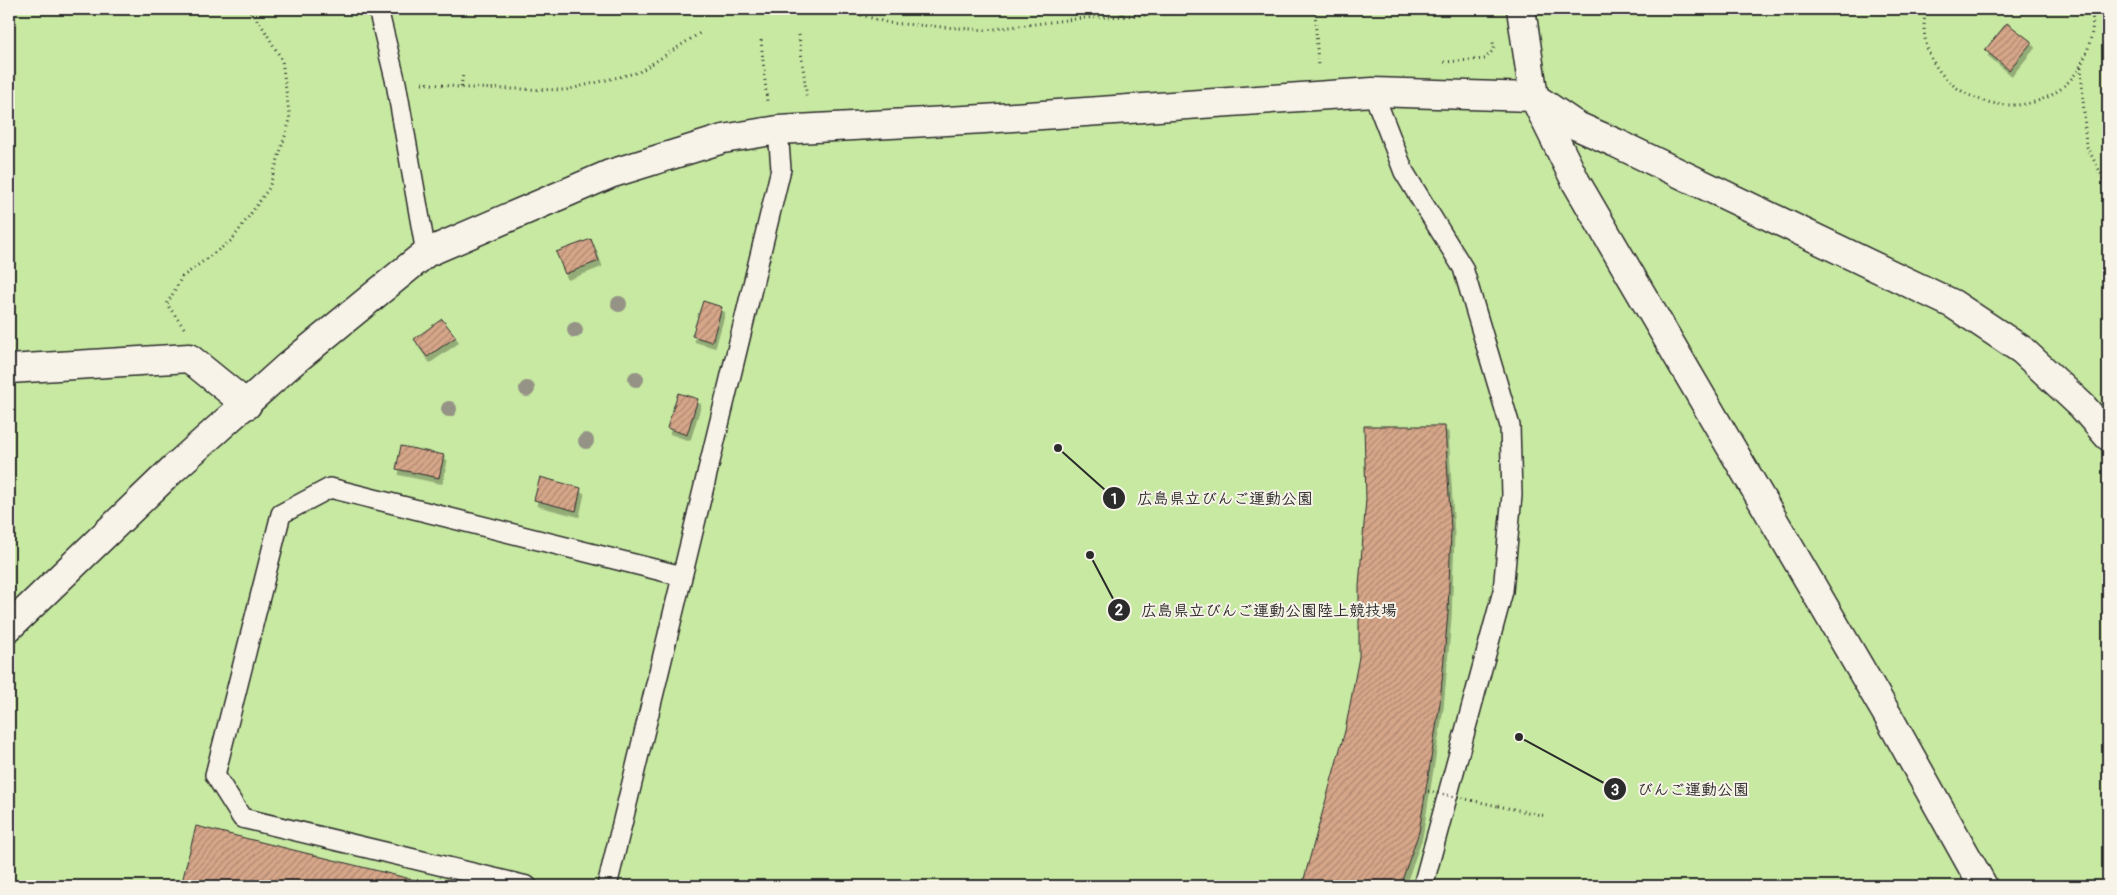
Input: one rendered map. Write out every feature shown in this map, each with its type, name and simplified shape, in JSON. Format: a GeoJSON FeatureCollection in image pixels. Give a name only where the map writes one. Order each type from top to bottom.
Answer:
{"type":"FeatureCollection","features":[{"type":"Feature","properties":{"kind":"street"},"geometry":{"type":"LineString","coordinates":[[1521,9],[1534,97],[1576,182],[1888,716],[1983,886]]}},
{"type":"Feature","properties":{"kind":"street"},"geometry":{"type":"LineString","coordinates":[[9,627],[173,469],[288,366],[426,253],[610,174],[723,138],[778,130],[984,119],[1373,92],[1534,97],[1577,126],[1953,304],[2022,350],[2082,406],[2108,436]]}},
{"type":"Feature","properties":{"kind":"street"},"geometry":{"type":"LineString","coordinates":[[9,369],[189,358],[247,404]]}},
{"type":"Feature","properties":{"kind":"lane"},"geometry":{"type":"LineString","coordinates":[[378,9],[396,83],[426,253]]}},
{"type":"Feature","properties":{"kind":"lane"},"geometry":{"type":"LineString","coordinates":[[1373,92],[1404,172],[1463,268],[1510,426],[1512,495],[1502,591],[1423,886]]}},
{"type":"Feature","properties":{"kind":"lane"},"geometry":{"type":"LineString","coordinates":[[607,886],[781,168],[778,130]]}},
{"type":"Feature","properties":{"kind":"lane"},"geometry":{"type":"LineString","coordinates":[[527,886],[242,818],[216,775],[281,514],[330,488],[682,576]]}},
{"type":"Feature","properties":{"kind":"path"},"geometry":{"type":"LineString","coordinates":[[189,358],[184,328],[167,304],[182,277],[232,240],[270,188],[290,120],[282,60],[262,26],[248,9]]}},
{"type":"Feature","properties":{"kind":"path"},"geometry":{"type":"LineString","coordinates":[[1122,9],[1122,16]]}},
{"type":"Feature","properties":{"kind":"path"},"geometry":{"type":"LineString","coordinates":[[861,15],[888,22],[986,30],[1083,18],[1265,9]]}},
{"type":"Feature","properties":{"kind":"path"},"geometry":{"type":"LineString","coordinates":[[1313,9],[1315,11],[1318,57]]}},
{"type":"Feature","properties":{"kind":"path"},"geometry":{"type":"LineString","coordinates":[[1926,9],[1924,19],[1927,46],[1940,71],[1960,91],[1984,103],[2012,107],[2039,101],[2063,87],[2081,66],[2091,40],[2091,9]]}},
{"type":"Feature","properties":{"kind":"path"},"geometry":{"type":"LineString","coordinates":[[396,83],[438,83],[461,87],[566,90],[639,72],[700,34]]}},
{"type":"Feature","properties":{"kind":"path"},"geometry":{"type":"LineString","coordinates":[[799,35],[806,88]]}},
{"type":"Feature","properties":{"kind":"path"},"geometry":{"type":"LineString","coordinates":[[761,40],[766,92]]}},
{"type":"Feature","properties":{"kind":"path"},"geometry":{"type":"LineString","coordinates":[[2081,66],[2086,145],[2108,187]]}},
{"type":"Feature","properties":{"kind":"path"},"geometry":{"type":"LineString","coordinates":[[461,87],[463,74]]}},
{"type":"Feature","properties":{"kind":"path"},"geometry":{"type":"LineString","coordinates":[[1428,791],[1546,816]]}},
{"type":"Feature","properties":{"kind":"green space"},"geometry":{"type":"Polygon","coordinates":[[[9,9],[2108,9],[2108,886],[9,886],[9,9]]]}},
{"type":"Feature","properties":{"kind":"building"},"geometry":{"type":"Polygon","coordinates":[[[2007,23],[2032,42],[2009,70],[1985,50],[2007,23]]]}},
{"type":"Feature","properties":{"kind":"building"},"geometry":{"type":"Polygon","coordinates":[[[591,239],[599,261],[565,274],[556,252],[591,239]]]}},
{"type":"Feature","properties":{"kind":"building"},"geometry":{"type":"Polygon","coordinates":[[[703,301],[722,307],[712,342],[692,336],[703,301]]]}},
{"type":"Feature","properties":{"kind":"building"},"geometry":{"type":"Polygon","coordinates":[[[442,319],[456,337],[427,357],[414,339],[442,319]]]}},
{"type":"Feature","properties":{"kind":"building"},"geometry":{"type":"Polygon","coordinates":[[[678,393],[698,399],[687,435],[667,428],[678,393]]]}},
{"type":"Feature","properties":{"kind":"building"},"geometry":{"type":"Polygon","coordinates":[[[1364,426],[1445,426],[1451,530],[1448,613],[1440,703],[1419,832],[1400,886],[1302,886],[1345,731],[1359,657],[1359,586],[1366,499],[1364,426]]]}},
{"type":"Feature","properties":{"kind":"building"},"geometry":{"type":"Polygon","coordinates":[[[401,446],[444,455],[439,478],[396,469],[401,446]]]}},
{"type":"Feature","properties":{"kind":"building"},"geometry":{"type":"Polygon","coordinates":[[[540,477],[581,488],[576,511],[534,500],[540,477]]]}},
{"type":"Feature","properties":{"kind":"building"},"geometry":{"type":"Polygon","coordinates":[[[196,826],[439,886],[181,886],[196,826]]]}},
{"type":"Feature","properties":{"kind":"place","name":"広島県立びんご運動公園"},"geometry":{"type":"Point","coordinates":[1058,448]}},
{"type":"Feature","properties":{"kind":"place","name":"広島県立びんご運動公園陸上競技場"},"geometry":{"type":"Point","coordinates":[1090,555]}},
{"type":"Feature","properties":{"kind":"place","name":"びんご運動公園"},"geometry":{"type":"Point","coordinates":[1519,737]}}]}
